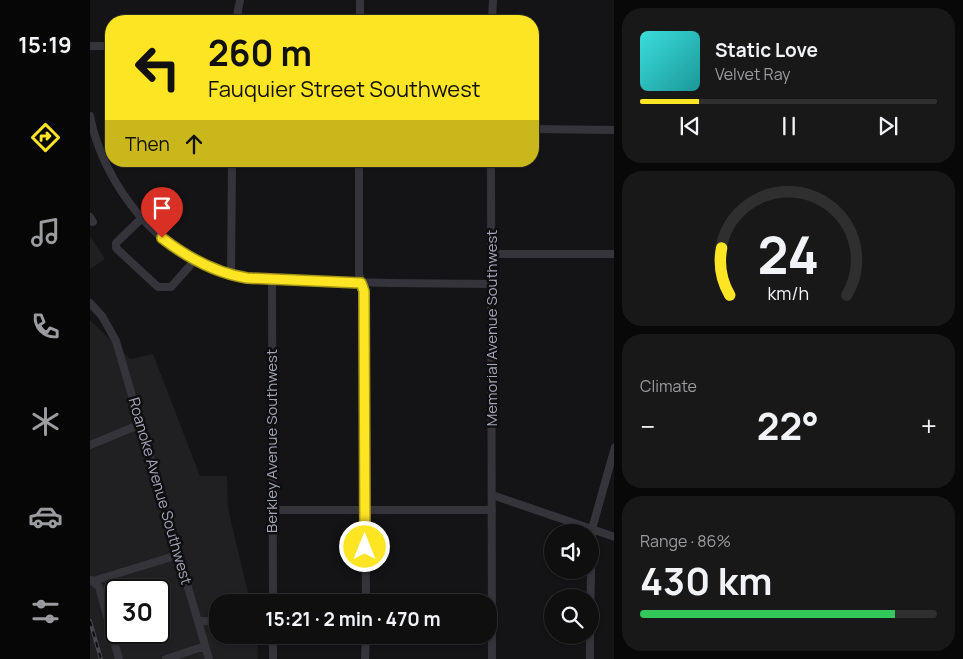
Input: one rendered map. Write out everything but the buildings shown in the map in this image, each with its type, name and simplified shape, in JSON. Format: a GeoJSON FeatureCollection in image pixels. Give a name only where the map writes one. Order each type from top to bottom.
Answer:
{"type":"FeatureCollection","features":[{"type":"Feature","properties":{"kind":"street"},"geometry":{"type":"LineString","coordinates":[[237,15],[240,0]]}},
{"type":"Feature","properties":{"kind":"street"},"geometry":{"type":"LineString","coordinates":[[360,0],[360,15]]}},
{"type":"Feature","properties":{"kind":"street"},"geometry":{"type":"LineString","coordinates":[[492,0],[492,15]]}},
{"type":"Feature","properties":{"kind":"street"},"geometry":{"type":"LineString","coordinates":[[90,46],[105,46]]}},
{"type":"Feature","properties":{"kind":"street"},"geometry":{"type":"LineString","coordinates":[[90,116],[105,163]]}},
{"type":"Feature","properties":{"kind":"street"},"geometry":{"type":"LineString","coordinates":[[539,130],[614,130]]}},
{"type":"Feature","properties":{"kind":"street"},"geometry":{"type":"LineString","coordinates":[[108,167],[142,217],[162,238],[195,260],[231,275],[361,283],[492,284]]}},
{"type":"Feature","properties":{"kind":"street"},"geometry":{"type":"LineString","coordinates":[[231,275],[232,167]]}},
{"type":"Feature","properties":{"kind":"street"},"geometry":{"type":"LineString","coordinates":[[359,167],[361,283],[364,291],[366,594]]}},
{"type":"Feature","properties":{"kind":"street","name":"Memorial Avenue Southwest"},"geometry":{"type":"LineString","coordinates":[[491,167],[492,510]]}},
{"type":"Feature","properties":{"kind":"street"},"geometry":{"type":"LineString","coordinates":[[142,217],[116,243],[116,248],[158,287],[171,287],[195,260]]}},
{"type":"Feature","properties":{"kind":"street"},"geometry":{"type":"LineString","coordinates":[[491,254],[614,254]]}},
{"type":"Feature","properties":{"kind":"street","name":"Berkley Avenue Southwest"},"geometry":{"type":"LineString","coordinates":[[272,279],[273,594]]}},
{"type":"Feature","properties":{"kind":"street","name":"Roanoke Avenue Southwest"},"geometry":{"type":"LineString","coordinates":[[90,303],[102,316],[116,341],[209,659]]}},
{"type":"Feature","properties":{"kind":"street"},"geometry":{"type":"LineString","coordinates":[[90,445],[141,424]]}},
{"type":"Feature","properties":{"kind":"street"},"geometry":{"type":"LineString","coordinates":[[593,524],[614,447]]}},
{"type":"Feature","properties":{"kind":"street"},"geometry":{"type":"LineString","coordinates":[[492,495],[577,524]]}},
{"type":"Feature","properties":{"kind":"street"},"geometry":{"type":"LineString","coordinates":[[272,510],[492,510],[492,659]]}},
{"type":"Feature","properties":{"kind":"street"},"geometry":{"type":"LineString","coordinates":[[599,532],[614,537]]}},
{"type":"Feature","properties":{"kind":"street"},"geometry":{"type":"LineString","coordinates":[[91,580],[178,556]]}},
{"type":"Feature","properties":{"kind":"street"},"geometry":{"type":"LineString","coordinates":[[91,580],[99,587],[119,659]]}},
{"type":"Feature","properties":{"kind":"street"},"geometry":{"type":"LineString","coordinates":[[198,621],[209,621]]}},
{"type":"Feature","properties":{"kind":"street"},"geometry":{"type":"LineString","coordinates":[[273,644],[273,659]]}},
{"type":"Feature","properties":{"kind":"street"},"geometry":{"type":"LineString","coordinates":[[365,659],[366,644]]}},
{"type":"Feature","properties":{"kind":"street"},"geometry":{"type":"LineString","coordinates":[[590,644],[590,659]]}},
{"type":"Feature","properties":{"kind":"street"},"geometry":{"type":"LineString","coordinates":[[166,659],[205,646]]}},
{"type":"Feature","properties":{"kind":"shaded area"},"geometry":{"type":"Polygon","coordinates":[[[90,236],[105,259],[90,269],[90,236]]]}},
{"type":"Feature","properties":{"kind":"shaded area"},"geometry":{"type":"Polygon","coordinates":[[[90,320],[130,359],[153,354],[200,476],[227,476],[228,508],[248,594],[209,594],[209,644],[257,644],[258,659],[90,659],[90,320]]]}},
{"type":"Feature","properties":{"kind":"railway"},"geometry":{"type":"LineString","coordinates":[[90,621],[101,659]]}},
{"type":"Feature","properties":{"kind":"route"},"geometry":{"type":"LineString","coordinates":[[162,238],[195,260],[219,272],[231,275],[247,278],[361,283],[364,291],[365,547]]}}]}
